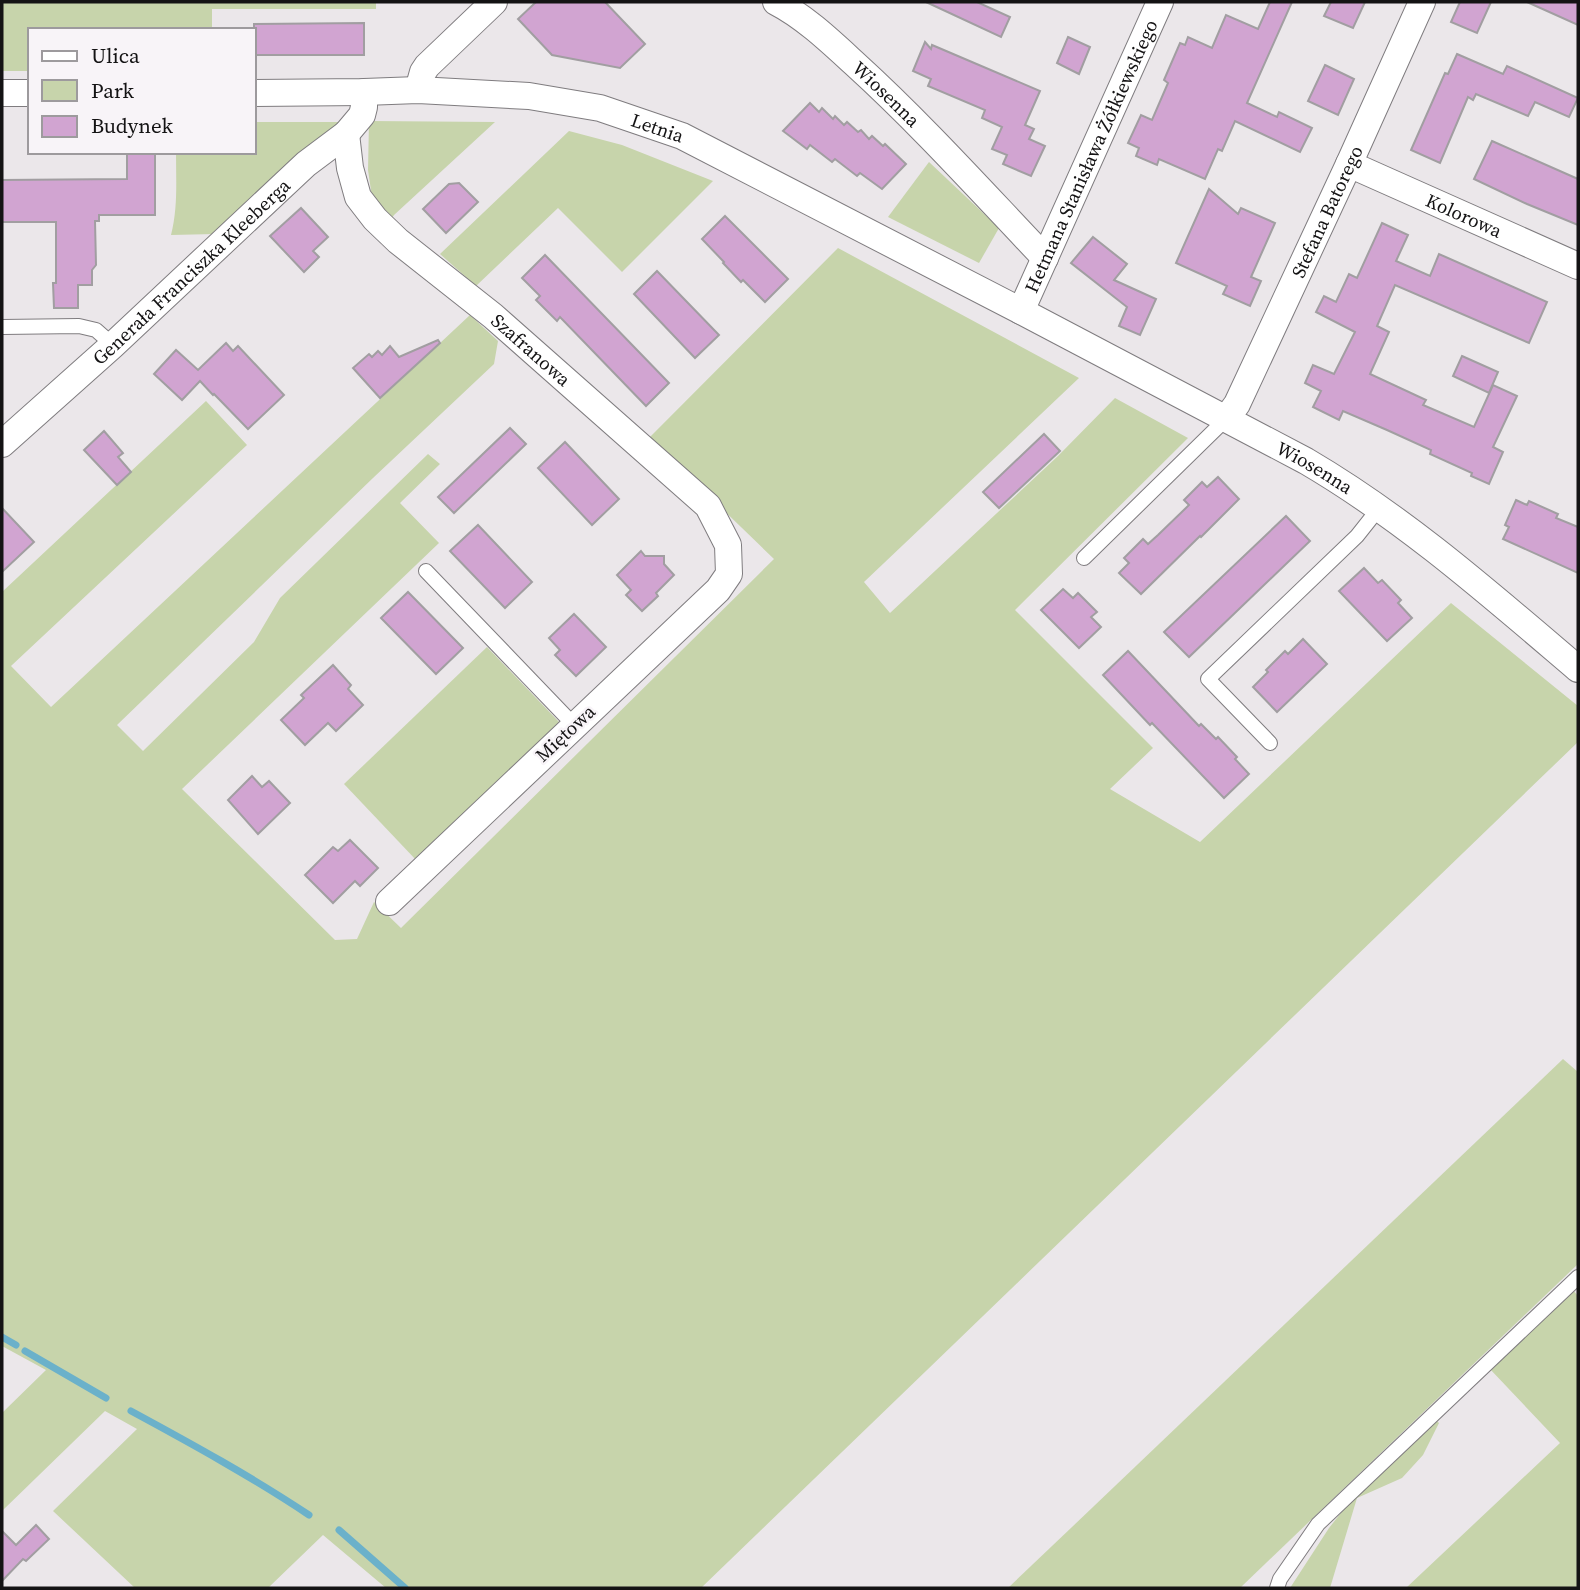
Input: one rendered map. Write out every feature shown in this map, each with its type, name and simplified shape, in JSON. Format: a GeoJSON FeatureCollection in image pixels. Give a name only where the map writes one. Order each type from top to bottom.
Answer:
{"type":"FeatureCollection","features":[{"type":"Feature","properties":{"kind":"street"},"geometry":{"type":"LineString","coordinates":[[418,90],[427,66],[494,2]]}},
{"type":"Feature","properties":{"kind":"street","name":"Hetmana Stanisława Żółkiewskiego"},"geometry":{"type":"LineString","coordinates":[[1021,311],[1160,2]]}},
{"type":"Feature","properties":{"kind":"street","name":"Stefana Batorego"},"geometry":{"type":"LineString","coordinates":[[1226,419],[1237,404],[1422,2]]}},
{"type":"Feature","properties":{"kind":"street","name":"Wiosenna"},"geometry":{"type":"LineString","coordinates":[[784,4],[881,88],[1045,258]]}},
{"type":"Feature","properties":{"kind":"street","name":"Letnia"},"geometry":{"type":"LineString","coordinates":[[256,93],[418,90],[529,96],[600,108],[682,136],[1021,311]]}},
{"type":"Feature","properties":{"kind":"street","name":"Generała Franciszka Kleeberga"},"geometry":{"type":"LineString","coordinates":[[2,444],[113,345],[306,164],[346,134],[362,115],[364,92]]}},
{"type":"Feature","properties":{"kind":"street"},"geometry":{"type":"LineString","coordinates":[[2,93],[28,93]]}},
{"type":"Feature","properties":{"kind":"street","name":"Szafranowa"},"geometry":{"type":"LineString","coordinates":[[346,134],[350,168],[358,197],[375,219],[398,241],[493,316],[708,506],[729,545],[729,559]]}},
{"type":"Feature","properties":{"kind":"street","name":"Kolorowa"},"geometry":{"type":"LineString","coordinates":[[1349,164],[1578,266]]}},
{"type":"Feature","properties":{"kind":"street","name":"Wiosenna"},"geometry":{"type":"LineString","coordinates":[[1021,311],[1343,483],[1380,507],[1425,542],[1578,669]]}},
{"type":"Feature","properties":{"kind":"street","name":"Miętowa"},"geometry":{"type":"LineString","coordinates":[[389,902],[718,590],[729,574],[729,559]]}},
{"type":"Feature","properties":{"kind":"lane"},"geometry":{"type":"LineString","coordinates":[[2,327],[79,326],[101,333],[113,345]]}},
{"type":"Feature","properties":{"kind":"lane"},"geometry":{"type":"LineString","coordinates":[[1084,558],[1226,419]]}},
{"type":"Feature","properties":{"kind":"lane"},"geometry":{"type":"LineString","coordinates":[[1270,743],[1208,679],[1357,536],[1380,507]]}},
{"type":"Feature","properties":{"kind":"lane"},"geometry":{"type":"LineString","coordinates":[[426,571],[574,725]]}},
{"type":"Feature","properties":{"kind":"lane"},"geometry":{"type":"LineString","coordinates":[[1277,1588],[1280,1579],[1318,1524],[1578,1277]]}},
{"type":"Feature","properties":{"kind":"green space"},"geometry":{"type":"Polygon","coordinates":[[[2,2],[376,2],[376,9],[212,9],[212,28],[28,28],[28,71],[2,71],[2,2]]]}},
{"type":"Feature","properties":{"kind":"green space"},"geometry":{"type":"Polygon","coordinates":[[[369,121],[495,122],[390,221],[373,204],[368,170],[369,121]]]}},
{"type":"Feature","properties":{"kind":"green space"},"geometry":{"type":"Polygon","coordinates":[[[256,122],[340,122],[215,234],[171,235],[176,204],[176,154],[256,154],[256,122]]]}},
{"type":"Feature","properties":{"kind":"green space"},"geometry":{"type":"Polygon","coordinates":[[[569,131],[622,145],[713,181],[622,272],[558,208],[476,286],[440,254],[569,131]]]}},
{"type":"Feature","properties":{"kind":"green space"},"geometry":{"type":"Polygon","coordinates":[[[929,162],[999,228],[979,263],[888,217],[929,162]]]}},
{"type":"Feature","properties":{"kind":"green space"},"geometry":{"type":"Polygon","coordinates":[[[838,248],[1079,378],[864,582],[890,613],[1058,456],[1115,398],[1188,438],[1015,610],[1153,748],[1110,789],[1200,842],[1451,603],[1578,706],[1578,742],[701,1588],[386,1588],[323,1535],[268,1588],[135,1588],[53,1511],[137,1429],[105,1411],[2,1511],[2,1413],[46,1370],[2,1346],[2,592],[206,401],[247,445],[11,666],[51,707],[470,315],[498,341],[494,364],[117,725],[143,751],[254,642],[280,598],[428,454],[440,464],[400,503],[439,543],[182,789],[335,940],[357,939],[374,902],[401,928],[774,559],[649,438],[838,248]]]}},
{"type":"Feature","properties":{"kind":"green space"},"geometry":{"type":"Polygon","coordinates":[[[487,647],[560,723],[417,861],[344,784],[487,647]]]}},
{"type":"Feature","properties":{"kind":"green space"},"geometry":{"type":"Polygon","coordinates":[[[1563,1059],[1578,1072],[1578,1264],[1240,1588],[1008,1588],[1563,1059]]]}},
{"type":"Feature","properties":{"kind":"green space"},"geometry":{"type":"Polygon","coordinates":[[[1573,1290],[1578,1296],[1578,1588],[1406,1588],[1560,1443],[1489,1368],[1573,1290]]]}},
{"type":"Feature","properties":{"kind":"green space"},"geometry":{"type":"Polygon","coordinates":[[[1436,1420],[1439,1423],[1423,1455],[1402,1478],[1357,1498],[1330,1588],[1290,1588],[1329,1528],[1352,1499],[1436,1420]]]}},
{"type":"Feature","properties":{"kind":"building"},"geometry":{"type":"Polygon","coordinates":[[[536,2],[605,2],[645,44],[620,68],[552,55],[518,19],[536,2]]]}},
{"type":"Feature","properties":{"kind":"building"},"geometry":{"type":"Polygon","coordinates":[[[926,2],[977,2],[1010,17],[1001,37],[926,2]]]}},
{"type":"Feature","properties":{"kind":"building"},"geometry":{"type":"Polygon","coordinates":[[[1270,2],[1292,2],[1247,103],[1277,117],[1279,112],[1312,128],[1300,152],[1235,121],[1222,151],[1218,149],[1205,179],[1159,159],[1157,165],[1136,156],[1139,148],[1128,143],[1141,115],[1152,120],[1168,83],[1164,80],[1180,43],[1185,45],[1188,37],[1212,48],[1226,15],[1258,29],[1270,2]]]}},
{"type":"Feature","properties":{"kind":"building"},"geometry":{"type":"Polygon","coordinates":[[[1331,2],[1365,2],[1353,28],[1324,16],[1331,2]]]}},
{"type":"Feature","properties":{"kind":"building"},"geometry":{"type":"Polygon","coordinates":[[[1460,2],[1491,2],[1477,33],[1451,22],[1460,2]]]}},
{"type":"Feature","properties":{"kind":"building"},"geometry":{"type":"Polygon","coordinates":[[[1527,2],[1578,2],[1578,25],[1527,2]]]}},
{"type":"Feature","properties":{"kind":"building"},"geometry":{"type":"Polygon","coordinates":[[[364,23],[364,55],[256,55],[254,24],[364,23]]]}},
{"type":"Feature","properties":{"kind":"building"},"geometry":{"type":"Polygon","coordinates":[[[1068,37],[1090,47],[1079,74],[1057,63],[1068,37]]]}},
{"type":"Feature","properties":{"kind":"building"},"geometry":{"type":"Polygon","coordinates":[[[925,42],[931,49],[932,45],[1040,91],[1025,125],[1034,129],[1029,139],[1045,146],[1031,176],[1003,164],[1007,155],[992,149],[1002,127],[982,118],[985,110],[928,86],[931,79],[913,71],[925,42]]]}},
{"type":"Feature","properties":{"kind":"building"},"geometry":{"type":"Polygon","coordinates":[[[1457,54],[1503,74],[1507,66],[1578,98],[1569,117],[1535,102],[1528,116],[1476,94],[1473,100],[1468,97],[1440,163],[1411,150],[1445,73],[1448,74],[1457,54]]]}},
{"type":"Feature","properties":{"kind":"building"},"geometry":{"type":"Polygon","coordinates":[[[1325,65],[1354,79],[1338,115],[1308,101],[1325,65]]]}},
{"type":"Feature","properties":{"kind":"building"},"geometry":{"type":"Polygon","coordinates":[[[810,103],[819,112],[822,108],[833,119],[835,116],[844,125],[847,122],[858,132],[861,130],[869,139],[872,136],[883,146],[885,144],[906,164],[882,189],[860,173],[857,176],[835,159],[832,162],[810,145],[807,149],[783,131],[810,103]]]}},
{"type":"Feature","properties":{"kind":"building"},"geometry":{"type":"Polygon","coordinates":[[[1492,141],[1578,179],[1578,225],[1474,179],[1492,141]]]}},
{"type":"Feature","properties":{"kind":"building"},"geometry":{"type":"Polygon","coordinates":[[[127,154],[155,154],[155,215],[99,215],[99,221],[95,221],[96,265],[92,270],[92,285],[78,285],[78,308],[54,308],[56,222],[2,222],[2,180],[127,179],[127,154]]]}},
{"type":"Feature","properties":{"kind":"building"},"geometry":{"type":"Polygon","coordinates":[[[459,183],[478,202],[446,233],[423,209],[449,184],[459,183]]]}},
{"type":"Feature","properties":{"kind":"building"},"geometry":{"type":"Polygon","coordinates":[[[1209,189],[1238,214],[1241,208],[1275,223],[1251,277],[1261,281],[1250,306],[1223,294],[1227,286],[1176,263],[1209,189]]]}},
{"type":"Feature","properties":{"kind":"building"},"geometry":{"type":"Polygon","coordinates":[[[301,208],[328,237],[313,251],[319,257],[304,272],[270,236],[301,208]]]}},
{"type":"Feature","properties":{"kind":"building"},"geometry":{"type":"Polygon","coordinates":[[[725,216],[788,279],[765,302],[743,280],[741,282],[702,239],[725,216]]]}},
{"type":"Feature","properties":{"kind":"building"},"geometry":{"type":"Polygon","coordinates":[[[1382,223],[1408,235],[1396,261],[1430,276],[1439,254],[1547,302],[1529,343],[1395,285],[1377,326],[1389,332],[1370,374],[1426,400],[1423,405],[1474,427],[1493,385],[1517,396],[1493,447],[1503,452],[1489,484],[1471,476],[1472,473],[1430,454],[1431,450],[1387,430],[1343,411],[1339,420],[1313,407],[1321,391],[1305,383],[1313,365],[1334,374],[1355,332],[1316,312],[1324,296],[1336,302],[1349,274],[1357,278],[1382,223]]]}},
{"type":"Feature","properties":{"kind":"building"},"geometry":{"type":"Polygon","coordinates":[[[1093,237],[1127,264],[1114,280],[1156,299],[1140,335],[1119,326],[1127,307],[1071,263],[1093,237]]]}},
{"type":"Feature","properties":{"kind":"building"},"geometry":{"type":"Polygon","coordinates":[[[545,255],[669,383],[646,406],[560,317],[557,321],[536,300],[540,296],[522,278],[545,255]]]}},
{"type":"Feature","properties":{"kind":"building"},"geometry":{"type":"Polygon","coordinates":[[[657,271],[719,335],[695,358],[634,294],[657,271]]]}},
{"type":"Feature","properties":{"kind":"building"},"geometry":{"type":"Polygon","coordinates":[[[438,340],[440,343],[380,398],[353,368],[369,354],[372,357],[378,351],[382,355],[390,346],[399,357],[438,340]]]}},
{"type":"Feature","properties":{"kind":"building"},"geometry":{"type":"Polygon","coordinates":[[[226,343],[233,351],[238,346],[284,395],[248,429],[200,381],[182,400],[154,374],[176,350],[198,370],[226,343]]]}},
{"type":"Feature","properties":{"kind":"building"},"geometry":{"type":"Polygon","coordinates":[[[1462,356],[1498,372],[1489,393],[1453,376],[1462,356]]]}},
{"type":"Feature","properties":{"kind":"building"},"geometry":{"type":"Polygon","coordinates":[[[510,428],[526,444],[454,513],[438,497],[510,428]]]}},
{"type":"Feature","properties":{"kind":"building"},"geometry":{"type":"Polygon","coordinates":[[[104,431],[123,453],[118,457],[131,472],[117,485],[84,450],[104,431]]]}},
{"type":"Feature","properties":{"kind":"building"},"geometry":{"type":"Polygon","coordinates":[[[1044,434],[1060,451],[999,508],[983,492],[1044,434]]]}},
{"type":"Feature","properties":{"kind":"building"},"geometry":{"type":"Polygon","coordinates":[[[565,442],[619,499],[592,525],[538,468],[565,442]]]}},
{"type":"Feature","properties":{"kind":"building"},"geometry":{"type":"Polygon","coordinates":[[[1218,477],[1239,499],[1141,594],[1119,573],[1129,563],[1124,558],[1143,539],[1148,544],[1189,505],[1184,500],[1202,482],[1207,487],[1218,477]]]}},
{"type":"Feature","properties":{"kind":"building"},"geometry":{"type":"Polygon","coordinates":[[[1516,500],[1527,505],[1529,501],[1558,514],[1556,518],[1578,527],[1578,573],[1503,539],[1509,527],[1505,525],[1516,500]]]}},
{"type":"Feature","properties":{"kind":"building"},"geometry":{"type":"Polygon","coordinates":[[[2,508],[34,542],[2,572],[2,508]]]}},
{"type":"Feature","properties":{"kind":"building"},"geometry":{"type":"Polygon","coordinates":[[[1286,516],[1310,541],[1189,657],[1164,632],[1286,516]]]}},
{"type":"Feature","properties":{"kind":"building"},"geometry":{"type":"Polygon","coordinates":[[[478,525],[532,582],[505,608],[450,551],[478,525]]]}},
{"type":"Feature","properties":{"kind":"building"},"geometry":{"type":"Polygon","coordinates":[[[641,551],[645,556],[664,556],[664,564],[674,575],[642,611],[626,595],[631,590],[617,575],[641,551]]]}},
{"type":"Feature","properties":{"kind":"building"},"geometry":{"type":"Polygon","coordinates":[[[1364,568],[1378,583],[1382,580],[1401,600],[1398,603],[1412,618],[1387,641],[1339,591],[1364,568]]]}},
{"type":"Feature","properties":{"kind":"building"},"geometry":{"type":"Polygon","coordinates":[[[1063,589],[1073,598],[1078,593],[1097,612],[1091,617],[1101,627],[1079,648],[1041,610],[1063,589]]]}},
{"type":"Feature","properties":{"kind":"building"},"geometry":{"type":"Polygon","coordinates":[[[408,592],[463,648],[436,674],[381,618],[408,592]]]}},
{"type":"Feature","properties":{"kind":"building"},"geometry":{"type":"Polygon","coordinates":[[[574,614],[606,647],[576,676],[555,655],[560,650],[549,638],[574,614]]]}},
{"type":"Feature","properties":{"kind":"building"},"geometry":{"type":"Polygon","coordinates":[[[1303,639],[1327,664],[1277,712],[1253,687],[1285,651],[1288,654],[1303,639]]]}},
{"type":"Feature","properties":{"kind":"building"},"geometry":{"type":"Polygon","coordinates":[[[1128,651],[1199,726],[1201,724],[1216,739],[1218,737],[1249,774],[1224,798],[1103,675],[1128,651]]]}},
{"type":"Feature","properties":{"kind":"building"},"geometry":{"type":"Polygon","coordinates":[[[333,665],[351,685],[348,689],[363,705],[336,731],[328,723],[305,745],[281,720],[304,698],[301,695],[333,665]]]}},
{"type":"Feature","properties":{"kind":"building"},"geometry":{"type":"Polygon","coordinates":[[[252,776],[262,787],[269,781],[290,803],[258,834],[228,800],[252,776]]]}},
{"type":"Feature","properties":{"kind":"building"},"geometry":{"type":"Polygon","coordinates":[[[350,840],[378,868],[360,886],[355,881],[333,903],[305,875],[333,847],[338,851],[350,840]]]}},
{"type":"Feature","properties":{"kind":"building"},"geometry":{"type":"Polygon","coordinates":[[[36,1525],[49,1539],[26,1561],[23,1559],[2,1581],[2,1531],[16,1545],[36,1525]]]}},
{"type":"Feature","properties":{"kind":"waterway"},"geometry":{"type":"LineString","coordinates":[[2,1337],[16,1345]]}},
{"type":"Feature","properties":{"kind":"waterway"},"geometry":{"type":"LineString","coordinates":[[25,1351],[106,1398]]}},
{"type":"Feature","properties":{"kind":"waterway"},"geometry":{"type":"LineString","coordinates":[[131,1411],[244,1474],[309,1515]]}},
{"type":"Feature","properties":{"kind":"waterway"},"geometry":{"type":"LineString","coordinates":[[339,1530],[405,1588]]}}]}
